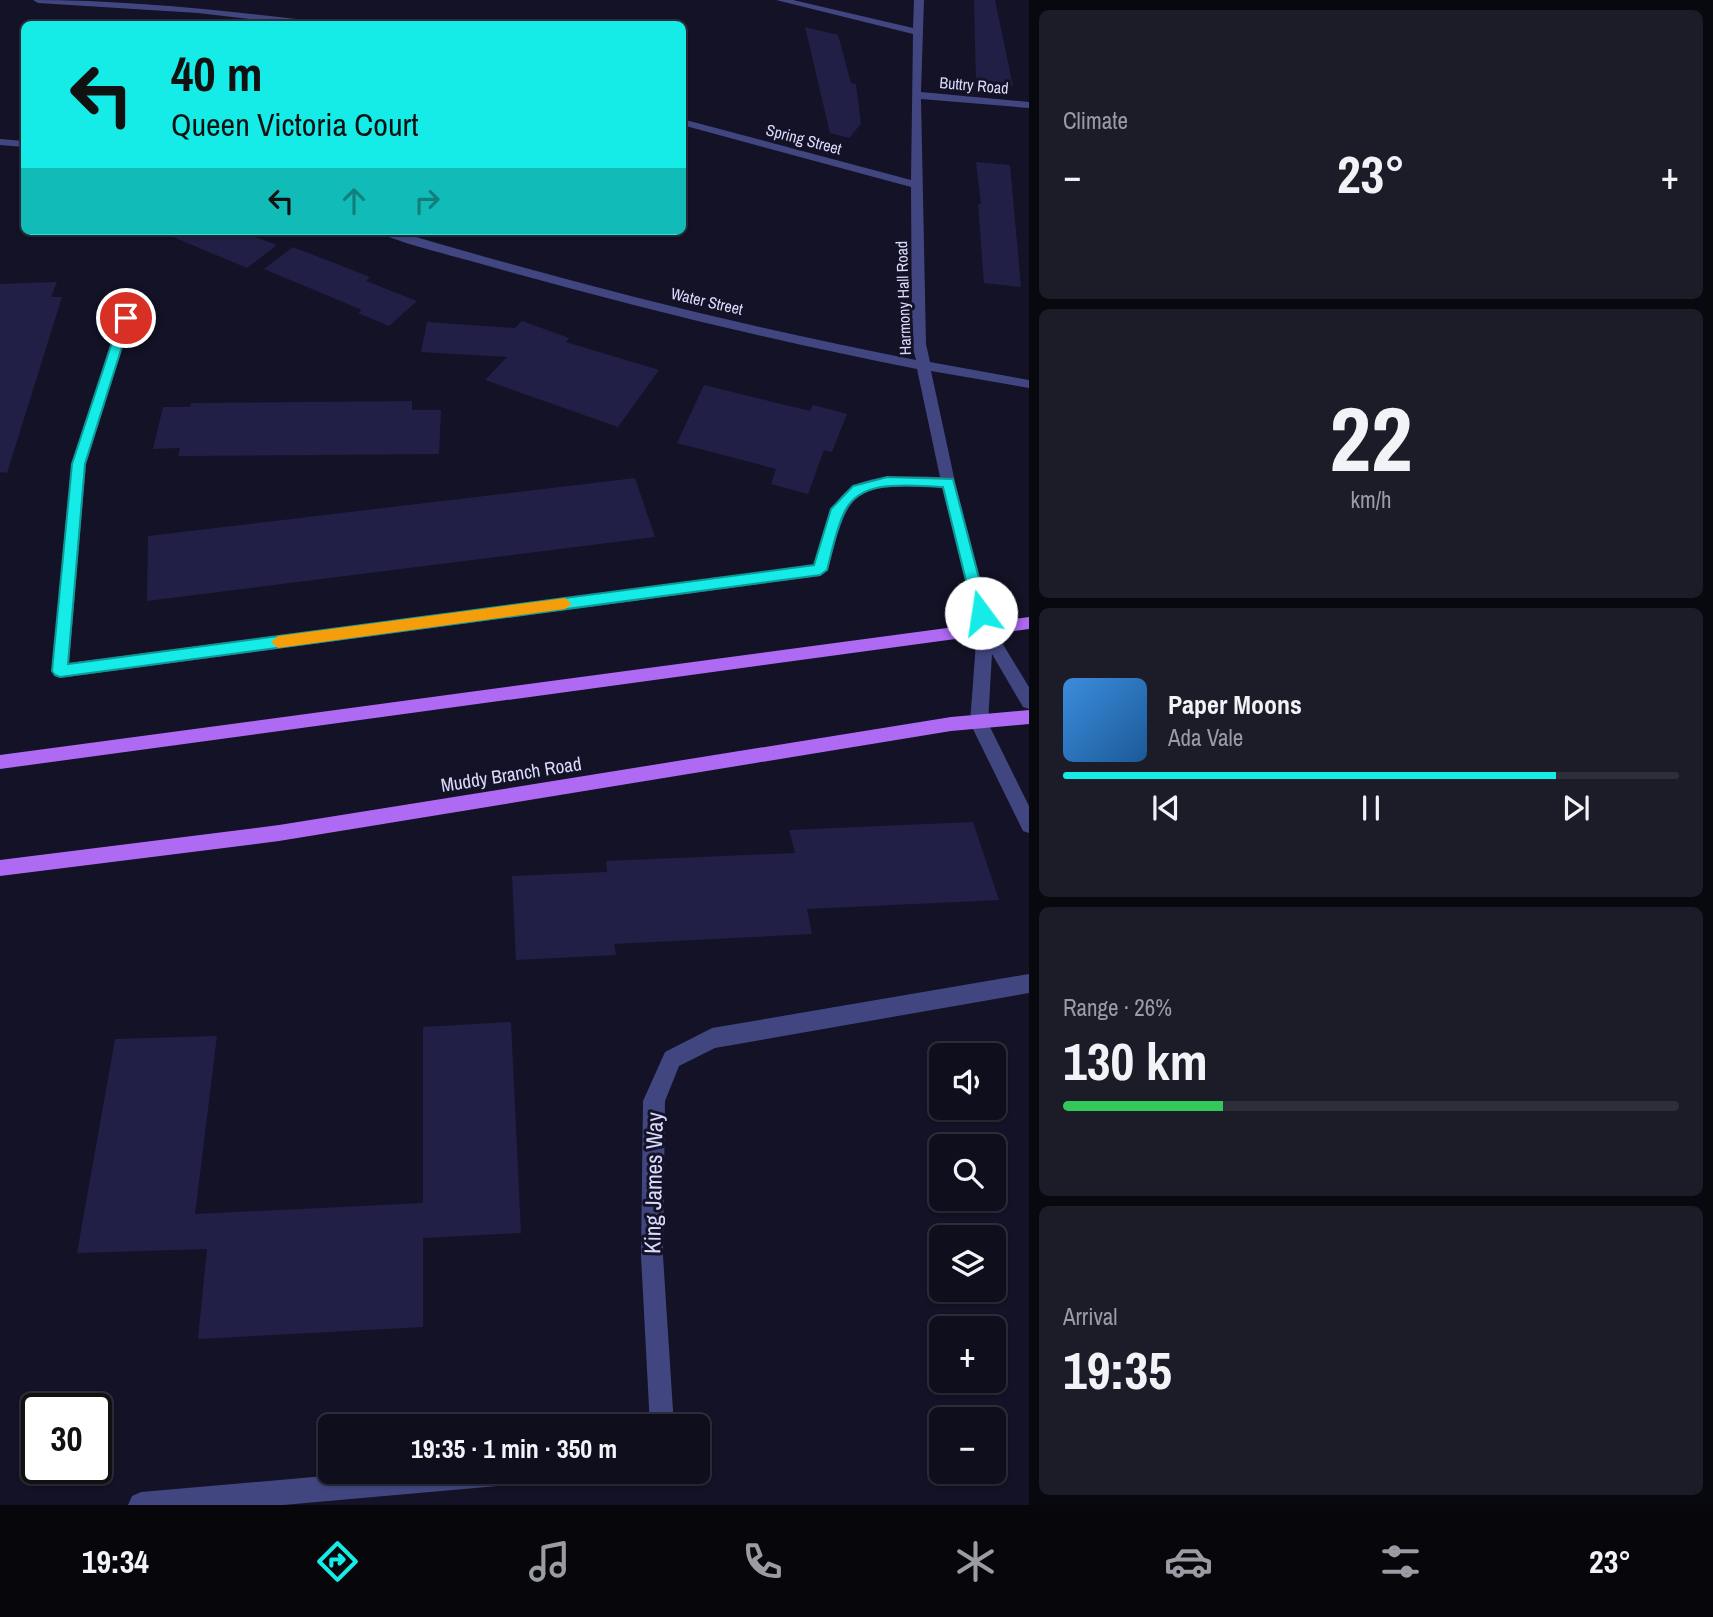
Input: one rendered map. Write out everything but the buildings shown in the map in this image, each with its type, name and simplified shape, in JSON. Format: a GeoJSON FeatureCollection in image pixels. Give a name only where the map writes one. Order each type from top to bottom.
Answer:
{"type":"FeatureCollection","features":[{"type":"Feature","properties":{"kind":"main road"},"geometry":{"type":"LineString","coordinates":[[0,762],[1029,623]]}},
{"type":"Feature","properties":{"kind":"main road","name":"Muddy Branch Road"},"geometry":{"type":"LineString","coordinates":[[0,868],[279,833],[951,724],[1029,717]]}},
{"type":"Feature","properties":{"kind":"street"},"geometry":{"type":"LineString","coordinates":[[38,0],[198,10],[288,21]]}},
{"type":"Feature","properties":{"kind":"street"},"geometry":{"type":"LineString","coordinates":[[781,0],[919,33]]}},
{"type":"Feature","properties":{"kind":"street","name":"Harmony Hall Road"},"geometry":{"type":"LineString","coordinates":[[919,0],[916,95],[919,344],[948,482],[985,629]]}},
{"type":"Feature","properties":{"kind":"street","name":"Buttry Road"},"geometry":{"type":"LineString","coordinates":[[916,95],[1029,105]]}},
{"type":"Feature","properties":{"kind":"street","name":"Spring Street"},"geometry":{"type":"LineString","coordinates":[[686,123],[918,186]]}},
{"type":"Feature","properties":{"kind":"street"},"geometry":{"type":"LineString","coordinates":[[0,142],[21,144]]}},
{"type":"Feature","properties":{"kind":"street","name":"Water Street"},"geometry":{"type":"LineString","coordinates":[[397,235],[669,310],[924,367],[1029,384]]}},
{"type":"Feature","properties":{"kind":"street"},"geometry":{"type":"LineString","coordinates":[[133,295],[79,464],[60,671],[820,570],[838,509],[858,489],[887,482],[948,482]]}},
{"type":"Feature","properties":{"kind":"street"},"geometry":{"type":"LineString","coordinates":[[985,629],[1029,702]]}},
{"type":"Feature","properties":{"kind":"street"},"geometry":{"type":"LineString","coordinates":[[985,629],[979,723],[1029,825]]}},
{"type":"Feature","properties":{"kind":"street","name":"King James Way"},"geometry":{"type":"LineString","coordinates":[[661,1414],[652,1256],[654,1101],[672,1059],[712,1038],[1029,983]]}},
{"type":"Feature","properties":{"kind":"street"},"geometry":{"type":"LineString","coordinates":[[141,1505],[375,1484]]}},
{"type":"Feature","properties":{"kind":"slow traffic"},"geometry":{"type":"LineString","coordinates":[[278,642],[565,604]]}},
{"type":"Feature","properties":{"kind":"route"},"geometry":{"type":"LineString","coordinates":[[126,318],[79,464],[60,671],[820,570],[838,509],[858,489],[887,482],[948,482],[981,613]]}}]}
